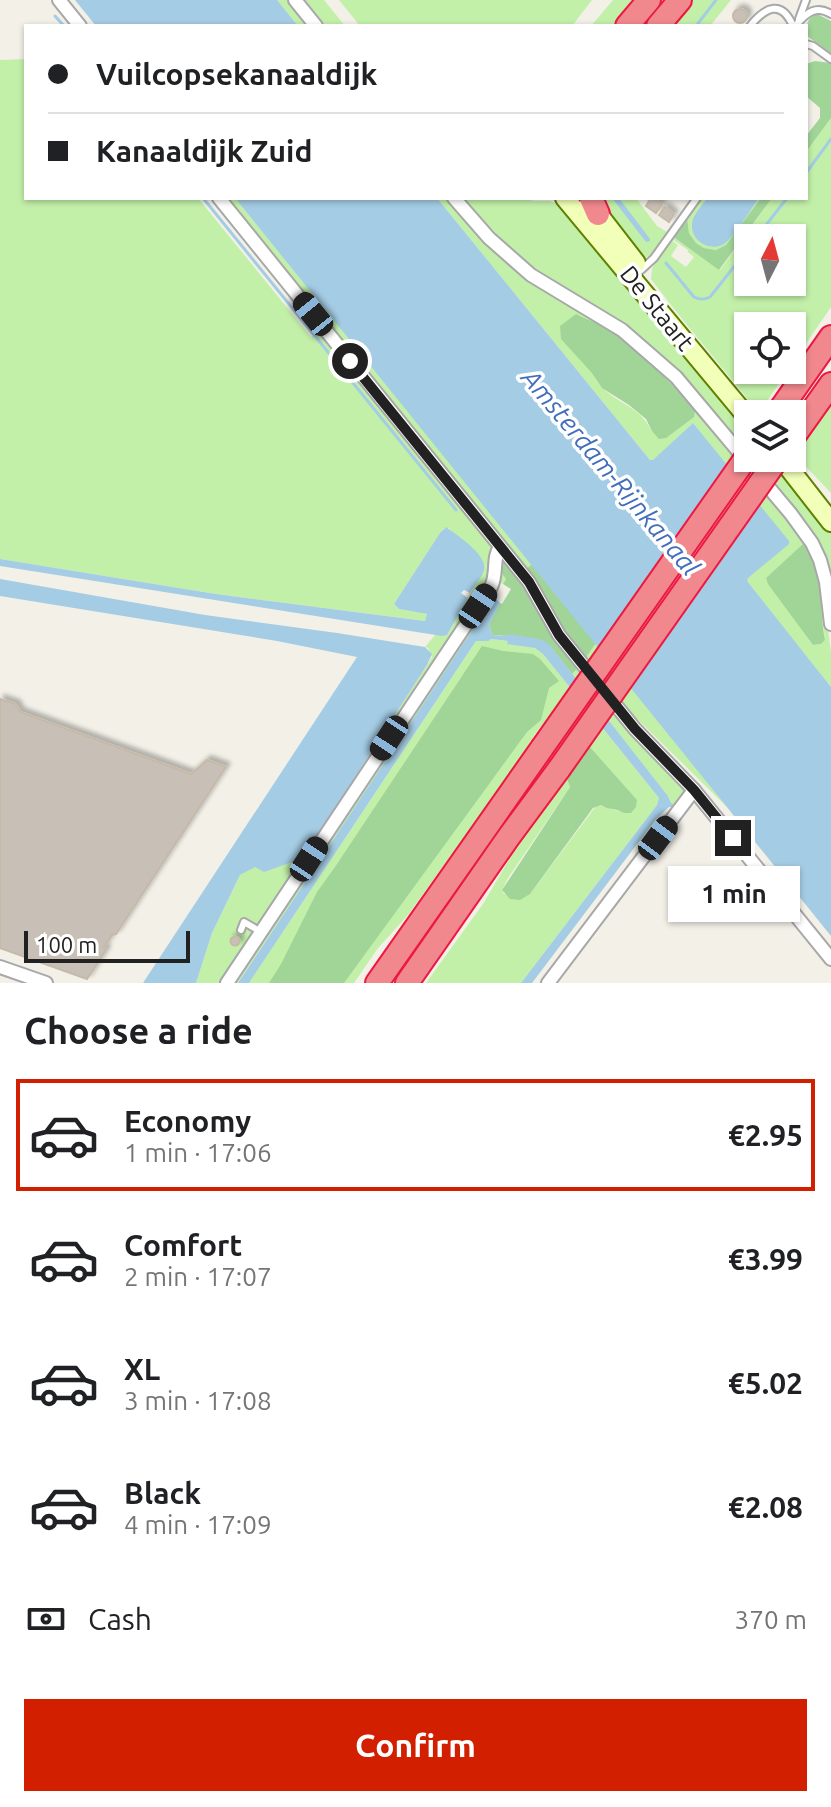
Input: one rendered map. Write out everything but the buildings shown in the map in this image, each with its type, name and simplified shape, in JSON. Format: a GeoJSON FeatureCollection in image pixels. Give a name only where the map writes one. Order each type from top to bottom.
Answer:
{"type":"FeatureCollection","features":[{"type":"Feature","properties":{"kind":"highway"},"geometry":{"type":"LineString","coordinates":[[629,24],[649,0]]}},
{"type":"Feature","properties":{"kind":"highway"},"geometry":{"type":"LineString","coordinates":[[660,24],[680,0]]}},
{"type":"Feature","properties":{"kind":"highway"},"geometry":{"type":"LineString","coordinates":[[786,400],[831,337]]}},
{"type":"Feature","properties":{"kind":"highway"},"geometry":{"type":"LineString","coordinates":[[806,419],[831,384]]}},
{"type":"Feature","properties":{"kind":"highway"},"geometry":{"type":"LineString","coordinates":[[377,983],[736,472]]}},
{"type":"Feature","properties":{"kind":"highway"},"geometry":{"type":"LineString","coordinates":[[407,983],[769,472]]}},
{"type":"Feature","properties":{"kind":"main road","name":"De Staart"},"geometry":{"type":"LineString","coordinates":[[567,200],[734,401]]}},
{"type":"Feature","properties":{"kind":"main road","name":"De Staart"},"geometry":{"type":"LineString","coordinates":[[590,203],[669,308],[745,400]]}},
{"type":"Feature","properties":{"kind":"main road"},"geometry":{"type":"LineString","coordinates":[[794,472],[824,500]]}},
{"type":"Feature","properties":{"kind":"main road"},"geometry":{"type":"LineString","coordinates":[[803,472],[831,514]]}},
{"type":"Feature","properties":{"kind":"main road"},"geometry":{"type":"LineString","coordinates":[[824,500],[823,514],[831,522]]}},
{"type":"Feature","properties":{"kind":"street"},"geometry":{"type":"LineString","coordinates":[[59,0],[78,24]]}},
{"type":"Feature","properties":{"kind":"street"},"geometry":{"type":"LineString","coordinates":[[295,0],[314,24]]}},
{"type":"Feature","properties":{"kind":"street"},"geometry":{"type":"LineString","coordinates":[[221,200],[529,582],[567,645],[635,729],[694,790],[831,959]]}},
{"type":"Feature","properties":{"kind":"street"},"geometry":{"type":"LineString","coordinates":[[456,200],[489,238],[531,275],[622,330],[685,387],[812,543],[826,582],[831,624]]}},
{"type":"Feature","properties":{"kind":"street"},"geometry":{"type":"LineString","coordinates":[[227,983],[491,587],[500,547]]}},
{"type":"Feature","properties":{"kind":"street"},"geometry":{"type":"LineString","coordinates":[[548,983],[694,790]]}},
{"type":"Feature","properties":{"kind":"street"},"geometry":{"type":"LineString","coordinates":[[0,967],[46,983]]}},
{"type":"Feature","properties":{"kind":"lane"},"geometry":{"type":"LineString","coordinates":[[796,24],[806,0]]}},
{"type":"Feature","properties":{"kind":"lane"},"geometry":{"type":"LineString","coordinates":[[752,24],[763,9],[776,4],[785,9],[795,24]]}},
{"type":"Feature","properties":{"kind":"lane"},"geometry":{"type":"LineString","coordinates":[[797,24],[811,11],[819,9],[831,14]]}},
{"type":"Feature","properties":{"kind":"lane"},"geometry":{"type":"LineString","coordinates":[[808,45],[831,59]]}},
{"type":"Feature","properties":{"kind":"lane"},"geometry":{"type":"LineString","coordinates":[[641,270],[654,258],[696,200]]}},
{"type":"Feature","properties":{"kind":"lane"},"geometry":{"type":"LineString","coordinates":[[241,930],[244,922],[261,932]]}},
{"type":"Feature","properties":{"kind":"green space"},"geometry":{"type":"Polygon","coordinates":[[[277,0],[289,0],[308,24],[296,24],[277,0]]]}},
{"type":"Feature","properties":{"kind":"green space"},"geometry":{"type":"Polygon","coordinates":[[[300,0],[324,0],[343,24],[319,24],[300,0]]]}},
{"type":"Feature","properties":{"kind":"green space"},"geometry":{"type":"Polygon","coordinates":[[[339,0],[592,0],[574,24],[358,24],[339,0]]]}},
{"type":"Feature","properties":{"kind":"green space"},"geometry":{"type":"Polygon","coordinates":[[[613,0],[641,0],[622,24],[593,24],[613,0]]]}},
{"type":"Feature","properties":{"kind":"green space"},"geometry":{"type":"Polygon","coordinates":[[[685,0],[731,0],[712,24],[666,24],[685,0]]]}},
{"type":"Feature","properties":{"kind":"green space"},"geometry":{"type":"Polygon","coordinates":[[[817,14],[831,21],[831,53],[808,37],[807,24],[817,14]]]}},
{"type":"Feature","properties":{"kind":"green space"},"geometry":{"type":"Polygon","coordinates":[[[24,59],[24,200],[200,200],[311,337],[320,330],[489,539],[491,560],[506,579],[238,983],[196,983],[212,933],[240,875],[255,866],[303,858],[432,657],[425,647],[436,634],[447,635],[483,572],[473,548],[449,528],[444,528],[394,604],[399,609],[427,614],[425,621],[216,594],[0,559],[0,60],[24,59]]]}},
{"type":"Feature","properties":{"kind":"green space"},"geometry":{"type":"Polygon","coordinates":[[[808,63],[831,63],[831,118],[808,149],[808,133],[820,118],[820,108],[808,98],[808,63]]]}},
{"type":"Feature","properties":{"kind":"green space"},"geometry":{"type":"Polygon","coordinates":[[[831,118],[831,307],[806,344],[806,312],[734,312],[734,382],[651,279],[656,261],[671,240],[678,245],[671,256],[686,267],[694,257],[673,237],[720,270],[734,251],[734,296],[806,296],[806,224],[753,224],[771,200],[808,200],[808,149],[831,118]]]}},
{"type":"Feature","properties":{"kind":"green space"},"geometry":{"type":"Polygon","coordinates":[[[226,200],[237,200],[532,564],[525,570],[226,200]]]}},
{"type":"Feature","properties":{"kind":"green space"},"geometry":{"type":"Polygon","coordinates":[[[439,200],[451,200],[487,242],[606,324],[668,373],[734,453],[734,472],[750,472],[809,543],[822,583],[831,652],[831,687],[746,581],[758,504],[693,423],[653,461],[650,460],[439,200]],[[652,363],[591,372],[610,394],[641,416],[652,431],[695,411],[652,363]],[[803,545],[766,578],[813,645],[825,640],[817,571],[803,545]]]}},
{"type":"Feature","properties":{"kind":"green space"},"geometry":{"type":"Polygon","coordinates":[[[462,200],[550,201],[571,216],[734,411],[734,436],[649,344],[520,260],[462,200]]]}},
{"type":"Feature","properties":{"kind":"green space"},"geometry":{"type":"Polygon","coordinates":[[[597,200],[638,200],[657,226],[667,232],[651,254],[642,260],[597,200]]]}},
{"type":"Feature","properties":{"kind":"green space"},"geometry":{"type":"Polygon","coordinates":[[[701,200],[706,200],[695,215],[729,238],[734,231],[734,235],[726,246],[716,250],[696,243],[689,233],[687,217],[701,200]]]}},
{"type":"Feature","properties":{"kind":"green space"},"geometry":{"type":"Polygon","coordinates":[[[758,200],[742,224],[740,224],[758,200]]]}},
{"type":"Feature","properties":{"kind":"green space"},"geometry":{"type":"Polygon","coordinates":[[[760,200],[771,200],[753,224],[742,224],[760,200]]]}},
{"type":"Feature","properties":{"kind":"green space"},"geometry":{"type":"Polygon","coordinates":[[[687,217],[689,233],[696,243],[716,250],[726,245],[734,234],[734,250],[719,270],[672,236],[687,217]]]}},
{"type":"Feature","properties":{"kind":"green space"},"geometry":{"type":"Polygon","coordinates":[[[576,314],[618,336],[642,355],[695,411],[694,417],[666,438],[659,439],[646,419],[602,388],[561,339],[560,326],[576,314]]]}},
{"type":"Feature","properties":{"kind":"green space"},"geometry":{"type":"Polygon","coordinates":[[[735,384],[779,384],[768,400],[748,400],[735,384]]]}},
{"type":"Feature","properties":{"kind":"green space"},"geometry":{"type":"Polygon","coordinates":[[[831,402],[831,493],[806,467],[806,437],[831,402]]]}},
{"type":"Feature","properties":{"kind":"green space"},"geometry":{"type":"Polygon","coordinates":[[[761,472],[784,472],[831,528],[831,582],[761,472]]]}},
{"type":"Feature","properties":{"kind":"green space"},"geometry":{"type":"Polygon","coordinates":[[[803,544],[818,578],[825,640],[821,644],[813,645],[766,578],[803,544]]]}},
{"type":"Feature","properties":{"kind":"green space"},"geometry":{"type":"Polygon","coordinates":[[[500,553],[519,576],[579,667],[572,674],[550,646],[492,635],[489,625],[511,589],[503,584],[506,579],[499,570],[500,553]]]}},
{"type":"Feature","properties":{"kind":"green space"},"geometry":{"type":"Polygon","coordinates":[[[532,564],[596,643],[585,659],[559,627],[525,570],[532,564]]]}},
{"type":"Feature","properties":{"kind":"green space"},"geometry":{"type":"Polygon","coordinates":[[[491,639],[535,648],[543,654],[659,798],[657,805],[521,983],[426,983],[567,779],[570,787],[508,878],[502,890],[504,894],[530,894],[596,806],[631,813],[589,746],[546,721],[408,915],[378,948],[354,983],[249,983],[476,641],[491,639]]]}},
{"type":"Feature","properties":{"kind":"green space"},"geometry":{"type":"Polygon","coordinates":[[[596,643],[727,807],[622,704],[585,659],[596,643]]]}},
{"type":"Feature","properties":{"kind":"green space"},"geometry":{"type":"Polygon","coordinates":[[[482,646],[533,654],[559,681],[549,688],[541,720],[527,732],[344,983],[269,983],[317,892],[482,646]]]}},
{"type":"Feature","properties":{"kind":"green space"},"geometry":{"type":"Polygon","coordinates":[[[579,667],[684,788],[683,797],[675,807],[572,674],[579,667]]]}},
{"type":"Feature","properties":{"kind":"green space"},"geometry":{"type":"Polygon","coordinates":[[[589,746],[637,800],[636,807],[631,813],[601,805],[593,808],[530,894],[520,900],[510,899],[502,890],[570,787],[567,779],[589,746]]]}},
{"type":"Feature","properties":{"kind":"water"},"geometry":{"type":"Polygon","coordinates":[[[75,0],[277,0],[296,24],[94,24],[75,0]]]}},
{"type":"Feature","properties":{"kind":"water","name":"Amsterdam-Rijnkanaal"},"geometry":{"type":"Polygon","coordinates":[[[237,200],[439,200],[650,460],[693,423],[789,541],[747,581],[831,687],[831,936],[237,200]]]}},
{"type":"Feature","properties":{"kind":"water"},"geometry":{"type":"Polygon","coordinates":[[[614,200],[621,200],[650,239],[646,242],[614,200]]]}},
{"type":"Feature","properties":{"kind":"water"},"geometry":{"type":"Polygon","coordinates":[[[706,200],[758,200],[741,224],[734,224],[734,233],[728,240],[719,246],[702,244],[695,236],[692,225],[706,200]]]}},
{"type":"Feature","properties":{"kind":"water"},"geometry":{"type":"Polygon","coordinates":[[[446,527],[477,552],[484,570],[470,593],[464,590],[461,593],[468,598],[447,635],[442,636],[0,566],[0,559],[216,594],[425,621],[427,614],[399,609],[394,604],[446,527]]]}},
{"type":"Feature","properties":{"kind":"water"},"geometry":{"type":"Polygon","coordinates":[[[0,579],[205,615],[425,647],[432,654],[303,858],[264,872],[255,867],[240,875],[212,933],[196,983],[143,983],[357,657],[0,596],[0,579]]]}},
{"type":"Feature","properties":{"kind":"water"},"geometry":{"type":"Polygon","coordinates":[[[496,598],[500,603],[489,625],[492,635],[509,634],[548,643],[668,796],[672,807],[656,819],[532,983],[521,983],[657,805],[659,798],[543,654],[535,648],[507,644],[508,641],[476,641],[249,983],[238,983],[489,605],[496,598]]]}},
{"type":"Feature","properties":{"kind":"pier"},"geometry":{"type":"Polygon","coordinates":[[[729,460],[734,472],[738,472],[762,503],[629,691],[596,650],[729,460]]]}},
{"type":"Feature","properties":{"kind":"waterway"},"geometry":{"type":"LineString","coordinates":[[698,24],[716,0]]}},
{"type":"Feature","properties":{"kind":"waterway"},"geometry":{"type":"LineString","coordinates":[[55,16],[62,24]]}},
{"type":"Feature","properties":{"kind":"waterway"},"geometry":{"type":"LineString","coordinates":[[808,170],[831,139]]}},
{"type":"Feature","properties":{"kind":"waterway"},"geometry":{"type":"LineString","coordinates":[[205,200],[456,510]]}},
{"type":"Feature","properties":{"kind":"waterway"},"geometry":{"type":"LineString","coordinates":[[767,224],[785,200]]}},
{"type":"Feature","properties":{"kind":"waterway"},"geometry":{"type":"LineString","coordinates":[[666,263],[694,297],[700,299],[710,297],[734,267]]}},
{"type":"Feature","properties":{"kind":"route"},"geometry":{"type":"LineString","coordinates":[[350,361],[529,582],[559,635],[635,729],[694,790],[733,838]]}}]}
